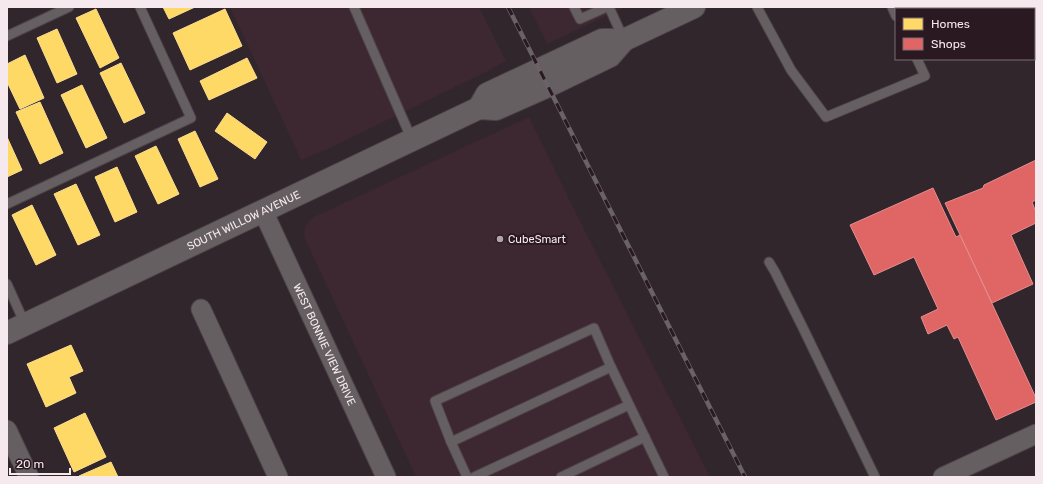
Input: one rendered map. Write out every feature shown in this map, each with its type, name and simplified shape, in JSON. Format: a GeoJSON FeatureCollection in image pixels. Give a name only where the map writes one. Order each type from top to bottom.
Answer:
{"type":"FeatureCollection","features":[{"type":"Feature","properties":{"kind":"street","name":"SOUTH WILLOW AVENUE"},"geometry":{"type":"LineString","coordinates":[[16,328],[479,108],[496,109],[610,56],[624,40],[664,17],[694,7]]}},
{"type":"Feature","properties":{"kind":"street","name":"WEST BONNIE VIEW DRIVE"},"geometry":{"type":"LineString","coordinates":[[263,211],[386,477]]}},
{"type":"Feature","properties":{"kind":"street"},"geometry":{"type":"LineString","coordinates":[[202,309],[278,477]]}},
{"type":"Feature","properties":{"kind":"street"},"geometry":{"type":"LineString","coordinates":[[7,430],[29,477]]}},
{"type":"Feature","properties":{"kind":"street"},"geometry":{"type":"LineString","coordinates":[[943,477],[1036,434]]}},
{"type":"Feature","properties":{"kind":"lane"},"geometry":{"type":"LineString","coordinates":[[7,36],[69,7]]}},
{"type":"Feature","properties":{"kind":"lane"},"geometry":{"type":"LineString","coordinates":[[7,204],[191,118],[140,7]]}},
{"type":"Feature","properties":{"kind":"lane"},"geometry":{"type":"LineString","coordinates":[[354,7],[412,140]]}},
{"type":"Feature","properties":{"kind":"lane"},"geometry":{"type":"LineString","coordinates":[[574,7],[580,19],[608,7],[624,40]]}},
{"type":"Feature","properties":{"kind":"lane"},"geometry":{"type":"LineString","coordinates":[[757,7],[791,70],[826,117],[925,76],[917,60]]}},
{"type":"Feature","properties":{"kind":"lane"},"geometry":{"type":"LineString","coordinates":[[769,262],[776,272],[875,477]]}},
{"type":"Feature","properties":{"kind":"lane"},"geometry":{"type":"LineString","coordinates":[[7,284],[16,328]]}},
{"type":"Feature","properties":{"kind":"lane"},"geometry":{"type":"LineString","coordinates":[[467,477],[435,401],[594,328],[661,476]]}},
{"type":"Feature","properties":{"kind":"lane"},"geometry":{"type":"LineString","coordinates":[[451,442],[611,367]]}},
{"type":"Feature","properties":{"kind":"lane"},"geometry":{"type":"LineString","coordinates":[[474,477],[629,405]]}},
{"type":"Feature","properties":{"kind":"lane"},"geometry":{"type":"LineString","coordinates":[[561,477],[645,438]]}},
{"type":"Feature","properties":{"kind":"shaded area"},"geometry":{"type":"Polygon","coordinates":[[[230,7],[479,7],[506,61],[328,149],[301,160],[230,7]]]}},
{"type":"Feature","properties":{"kind":"shaded area"},"geometry":{"type":"Polygon","coordinates":[[[529,7],[626,7],[547,44],[529,7]]]}},
{"type":"Feature","properties":{"kind":"shaded area"},"geometry":{"type":"Polygon","coordinates":[[[529,117],[710,477],[416,477],[306,241],[304,236],[305,227],[309,221],[316,216],[529,117]]]}},
{"type":"Feature","properties":{"kind":"building: Homes"},"geometry":{"type":"Polygon","coordinates":[[[163,7],[195,7],[169,19],[163,7]]]}},
{"type":"Feature","properties":{"kind":"building: Homes"},"geometry":{"type":"Polygon","coordinates":[[[96,9],[119,58],[100,68],[76,18],[96,9]]]}},
{"type":"Feature","properties":{"kind":"building: Homes"},"geometry":{"type":"Polygon","coordinates":[[[225,9],[242,46],[190,70],[173,33],[225,9]]]}},
{"type":"Feature","properties":{"kind":"building: Homes"},"geometry":{"type":"Polygon","coordinates":[[[57,29],[77,74],[57,83],[37,38],[57,29]]]}},
{"type":"Feature","properties":{"kind":"building: Homes"},"geometry":{"type":"Polygon","coordinates":[[[25,55],[44,98],[20,109],[7,82],[7,64],[25,55]]]}},
{"type":"Feature","properties":{"kind":"building: Homes"},"geometry":{"type":"Polygon","coordinates":[[[247,58],[257,78],[209,100],[200,81],[247,58]]]}},
{"type":"Feature","properties":{"kind":"building: Homes"},"geometry":{"type":"Polygon","coordinates":[[[121,63],[145,113],[124,123],[100,73],[121,63]]]}},
{"type":"Feature","properties":{"kind":"building: Homes"},"geometry":{"type":"Polygon","coordinates":[[[82,85],[107,138],[86,148],[61,95],[82,85]]]}},
{"type":"Feature","properties":{"kind":"building: Homes"},"geometry":{"type":"Polygon","coordinates":[[[40,102],[63,153],[40,164],[16,112],[40,102]]]}},
{"type":"Feature","properties":{"kind":"building: Homes"},"geometry":{"type":"Polygon","coordinates":[[[227,113],[267,142],[255,159],[215,131],[227,113]]]}},
{"type":"Feature","properties":{"kind":"building: Homes"},"geometry":{"type":"Polygon","coordinates":[[[195,131],[218,179],[200,187],[178,139],[195,131]]]}},
{"type":"Feature","properties":{"kind":"building: Homes"},"geometry":{"type":"Polygon","coordinates":[[[7,137],[22,170],[7,177],[7,137]]]}},
{"type":"Feature","properties":{"kind":"building: Homes"},"geometry":{"type":"Polygon","coordinates":[[[156,146],[179,194],[158,204],[135,156],[156,146]]]}},
{"type":"Feature","properties":{"kind":"building: Homes"},"geometry":{"type":"Polygon","coordinates":[[[117,167],[137,212],[115,222],[95,177],[117,167]]]}},
{"type":"Feature","properties":{"kind":"building: Homes"},"geometry":{"type":"Polygon","coordinates":[[[76,184],[100,235],[78,245],[54,194],[76,184]]]}},
{"type":"Feature","properties":{"kind":"building: Homes"},"geometry":{"type":"Polygon","coordinates":[[[32,205],[56,255],[36,265],[12,215],[32,205]]]}},
{"type":"Feature","properties":{"kind":"building: Homes"},"geometry":{"type":"Polygon","coordinates":[[[71,345],[83,371],[69,377],[76,393],[46,407],[27,364],[71,345]]]}},
{"type":"Feature","properties":{"kind":"building: Homes"},"geometry":{"type":"Polygon","coordinates":[[[85,413],[106,457],[74,472],[54,428],[85,413]]]}},
{"type":"Feature","properties":{"kind":"building: Homes"},"geometry":{"type":"Polygon","coordinates":[[[111,462],[118,477],[79,477],[79,476],[111,462]]]}},
{"type":"Feature","properties":{"kind":"building: Shops"},"geometry":{"type":"Polygon","coordinates":[[[1036,160],[1036,200],[1032,202],[1036,212],[1036,223],[1011,235],[1033,284],[992,303],[945,203],[983,188],[984,185],[1036,160]]]}},
{"type":"Feature","properties":{"kind":"building: Shops"},"geometry":{"type":"Polygon","coordinates":[[[933,188],[956,237],[960,235],[1036,398],[1036,402],[996,420],[958,337],[954,339],[947,325],[928,334],[921,317],[938,309],[914,257],[874,275],[850,225],[933,188]]]}},
{"type":"Feature","properties":{"kind":"railway"},"geometry":{"type":"LineString","coordinates":[[508,7],[745,477]]}},
{"type":"Feature","properties":{"kind":"place","name":"CubeSmart"},"geometry":{"type":"Point","coordinates":[500,239]}}]}
